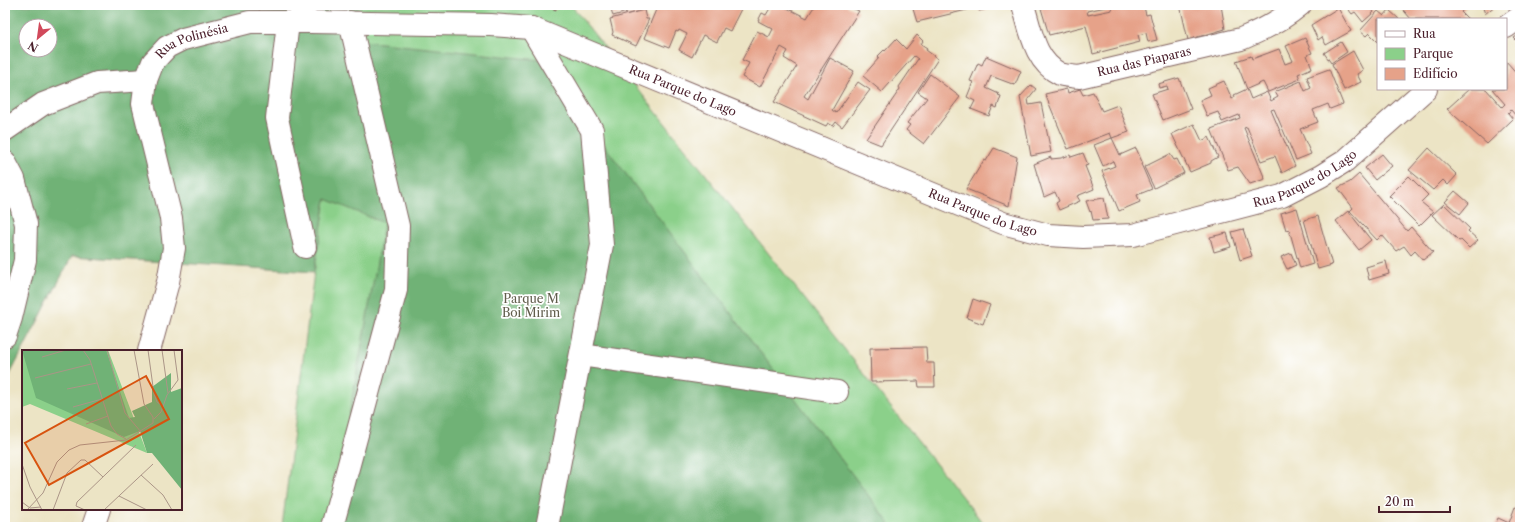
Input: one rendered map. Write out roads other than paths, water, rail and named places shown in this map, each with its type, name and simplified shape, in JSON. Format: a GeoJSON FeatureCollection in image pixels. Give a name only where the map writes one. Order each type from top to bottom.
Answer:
{"type":"FeatureCollection","features":[{"type":"Feature","properties":{"kind":"street","name":"Rua das Piaparas"},"geometry":{"type":"LineString","coordinates":[[1023,5],[1038,53],[1048,66],[1062,75],[1079,77],[1242,39],[1283,19],[1300,5]]}},
{"type":"Feature","properties":{"kind":"street"},"geometry":{"type":"LineString","coordinates":[[1507,26],[1520,17]]}},
{"type":"Feature","properties":{"kind":"street","name":"Rua Polinésia"},"geometry":{"type":"LineString","coordinates":[[149,350],[168,282],[174,248],[171,218],[143,104],[146,80],[153,62],[167,47],[183,39],[250,22],[350,22],[491,25],[531,28]]}},
{"type":"Feature","properties":{"kind":"street"},"geometry":{"type":"LineString","coordinates":[[288,22],[277,118],[305,247]]}},
{"type":"Feature","properties":{"kind":"street"},"geometry":{"type":"LineString","coordinates":[[332,527],[396,290],[398,226],[350,22]]}},
{"type":"Feature","properties":{"kind":"street"},"geometry":{"type":"LineString","coordinates":[[531,28],[592,130],[602,245],[547,527]]}},
{"type":"Feature","properties":{"kind":"street","name":"Rua Parque do Lago"},"geometry":{"type":"LineString","coordinates":[[531,28],[1003,223],[1048,235],[1083,237],[1133,235],[1282,196],[1321,176],[1345,160],[1425,90]]}},
{"type":"Feature","properties":{"kind":"street"},"geometry":{"type":"LineString","coordinates":[[5,130],[43,104],[97,83],[146,80]]}},
{"type":"Feature","properties":{"kind":"street"},"geometry":{"type":"LineString","coordinates":[[5,162],[14,179],[26,224],[25,260],[11,318],[5,336]]}},
{"type":"Feature","properties":{"kind":"street"},"geometry":{"type":"LineString","coordinates":[[581,355],[837,392]]}},
{"type":"Feature","properties":{"kind":"street"},"geometry":{"type":"LineString","coordinates":[[93,527],[99,510]]}},
{"type":"Feature","properties":{"kind":"park label","name":"Parque M Boi Mirim"},"geometry":{"type":"Point","coordinates":[531,306]}}]}
